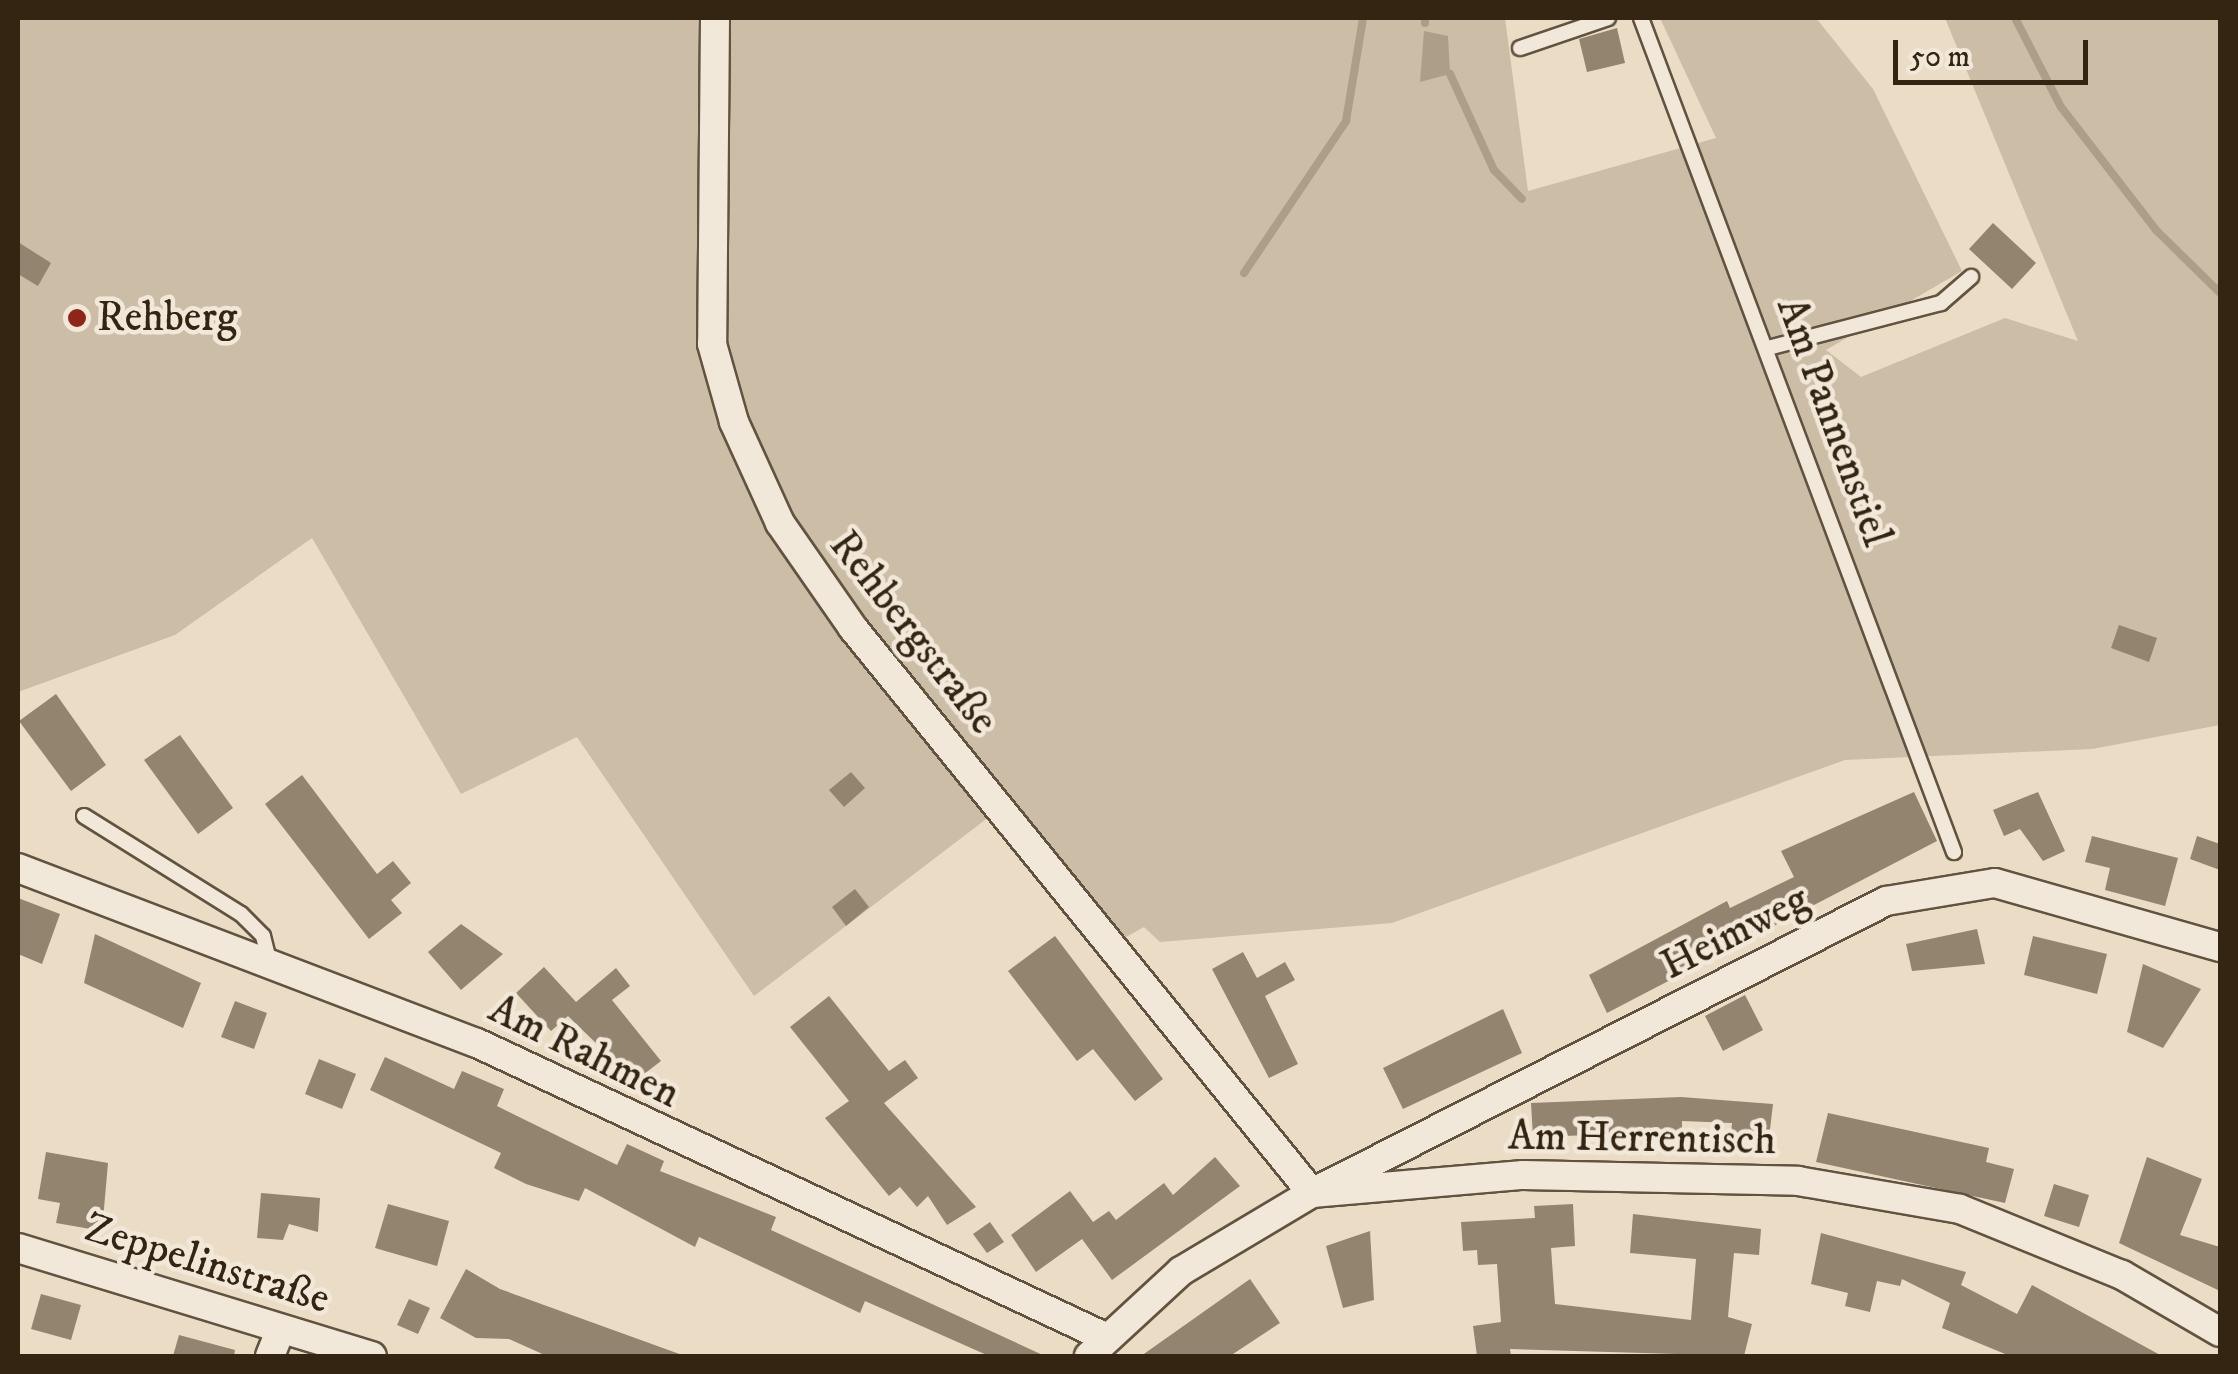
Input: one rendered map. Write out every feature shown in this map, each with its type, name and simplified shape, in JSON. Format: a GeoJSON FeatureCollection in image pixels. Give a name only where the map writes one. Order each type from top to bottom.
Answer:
{"type":"FeatureCollection","features":[{"type":"Feature","properties":{"kind":"street","name":"Rehbergstraße"},"geometry":{"type":"LineString","coordinates":[[715,18],[712,344],[734,422],[780,523],[853,628],[1312,1193]]}},
{"type":"Feature","properties":{"kind":"street","name":"Am Rahmen"},"geometry":{"type":"LineString","coordinates":[[18,868],[478,1043],[1097,1347]]}},
{"type":"Feature","properties":{"kind":"street","name":"Heimweg"},"geometry":{"type":"LineString","coordinates":[[1312,1193],[1886,902],[1994,883],[2220,947]]}},
{"type":"Feature","properties":{"kind":"street","name":"Am Herrentisch"},"geometry":{"type":"LineString","coordinates":[[1097,1347],[1181,1271],[1312,1193],[1611,1173],[1880,1192],[1960,1210],[2055,1247],[2220,1332]]}},
{"type":"Feature","properties":{"kind":"street","name":"Zeppelinstraße"},"geometry":{"type":"LineString","coordinates":[[18,1248],[372,1356]]}},
{"type":"Feature","properties":{"kind":"street"},"geometry":{"type":"LineString","coordinates":[[270,1356],[281,1329]]}},
{"type":"Feature","properties":{"kind":"lane"},"geometry":{"type":"LineString","coordinates":[[1520,48],[1608,18]]}},
{"type":"Feature","properties":{"kind":"lane","name":"Am Pannenstiel"},"geometry":{"type":"LineString","coordinates":[[1642,18],[1954,852]]}},
{"type":"Feature","properties":{"kind":"lane"},"geometry":{"type":"LineString","coordinates":[[1768,348],[1942,304],[1971,277]]}},
{"type":"Feature","properties":{"kind":"lane"},"geometry":{"type":"LineString","coordinates":[[84,816],[242,914],[262,936],[271,966]]}},
{"type":"Feature","properties":{"kind":"shaded area"},"geometry":{"type":"Polygon","coordinates":[[[18,18],[1505,18],[1528,191],[1716,138],[1660,18],[1816,18],[1873,89],[1962,271],[1826,350],[1861,377],[2005,318],[2078,341],[1945,18],[2220,18],[2220,725],[2092,749],[1845,760],[1392,923],[1160,942],[1144,927],[1117,942],[1002,807],[754,996],[577,737],[461,794],[312,538],[175,635],[18,692],[18,18]]]}},
{"type":"Feature","properties":{"kind":"shaded area"},"geometry":{"type":"Polygon","coordinates":[[[1424,31],[1448,36],[1450,74],[1420,82],[1424,31]]]}},
{"type":"Feature","properties":{"kind":"building"},"geometry":{"type":"Polygon","coordinates":[[[1617,28],[1625,63],[1587,72],[1579,39],[1617,28]]]}},
{"type":"Feature","properties":{"kind":"building"},"geometry":{"type":"Polygon","coordinates":[[[1993,223],[2036,263],[2012,289],[1969,249],[1993,223]]]}},
{"type":"Feature","properties":{"kind":"building"},"geometry":{"type":"Polygon","coordinates":[[[18,242],[51,263],[38,286],[18,274],[18,242]]]}},
{"type":"Feature","properties":{"kind":"building"},"geometry":{"type":"Polygon","coordinates":[[[2119,625],[2157,638],[2149,662],[2111,648],[2119,625]]]}},
{"type":"Feature","properties":{"kind":"building"},"geometry":{"type":"Polygon","coordinates":[[[56,694],[106,765],[71,791],[19,721],[56,694]]]}},
{"type":"Feature","properties":{"kind":"building"},"geometry":{"type":"Polygon","coordinates":[[[180,735],[233,808],[198,834],[144,760],[180,735]]]}},
{"type":"Feature","properties":{"kind":"building"},"geometry":{"type":"Polygon","coordinates":[[[851,772],[865,788],[844,807],[829,790],[851,772]]]}},
{"type":"Feature","properties":{"kind":"building"},"geometry":{"type":"Polygon","coordinates":[[[302,775],[377,874],[393,861],[411,883],[391,900],[402,913],[369,939],[265,804],[302,775]]]}},
{"type":"Feature","properties":{"kind":"building"},"geometry":{"type":"Polygon","coordinates":[[[1914,792],[1937,841],[1607,1013],[1589,975],[1727,901],[1730,908],[1794,877],[1781,851],[1914,792]]]}},
{"type":"Feature","properties":{"kind":"building"},"geometry":{"type":"Polygon","coordinates":[[[2038,792],[2065,851],[2043,861],[2020,829],[2004,836],[1993,810],[2038,792]]]}},
{"type":"Feature","properties":{"kind":"building"},"geometry":{"type":"Polygon","coordinates":[[[2092,836],[2178,858],[2165,906],[2105,890],[2110,868],[2085,862],[2092,836]]]}},
{"type":"Feature","properties":{"kind":"building"},"geometry":{"type":"Polygon","coordinates":[[[2197,836],[2220,844],[2220,870],[2190,859],[2197,836]]]}},
{"type":"Feature","properties":{"kind":"building"},"geometry":{"type":"Polygon","coordinates":[[[855,889],[869,907],[846,926],[832,907],[855,889]]]}},
{"type":"Feature","properties":{"kind":"building"},"geometry":{"type":"Polygon","coordinates":[[[18,898],[60,914],[42,964],[18,954],[18,898]]]}},
{"type":"Feature","properties":{"kind":"building"},"geometry":{"type":"Polygon","coordinates":[[[461,924],[503,954],[461,990],[428,952],[461,924]]]}},
{"type":"Feature","properties":{"kind":"building"},"geometry":{"type":"Polygon","coordinates":[[[1977,929],[1985,964],[1912,971],[1906,944],[1977,929]]]}},
{"type":"Feature","properties":{"kind":"building"},"geometry":{"type":"Polygon","coordinates":[[[95,934],[201,983],[183,1028],[84,983],[95,934]]]}},
{"type":"Feature","properties":{"kind":"building"},"geometry":{"type":"Polygon","coordinates":[[[1055,936],[1163,1079],[1135,1101],[1093,1049],[1077,1061],[1008,971],[1055,936]]]}},
{"type":"Feature","properties":{"kind":"building"},"geometry":{"type":"Polygon","coordinates":[[[2033,936],[2107,954],[2097,994],[2024,975],[2033,936]]]}},
{"type":"Feature","properties":{"kind":"building"},"geometry":{"type":"Polygon","coordinates":[[[1243,952],[1257,978],[1285,962],[1295,980],[1265,996],[1298,1064],[1269,1078],[1212,969],[1243,952]]]}},
{"type":"Feature","properties":{"kind":"building"},"geometry":{"type":"Polygon","coordinates":[[[2143,964],[2201,989],[2163,1048],[2127,1032],[2143,964]]]}},
{"type":"Feature","properties":{"kind":"building"},"geometry":{"type":"Polygon","coordinates":[[[544,967],[576,1002],[616,968],[630,986],[612,1000],[661,1061],[635,1081],[568,1016],[551,1031],[516,993],[544,967]]]}},
{"type":"Feature","properties":{"kind":"building"},"geometry":{"type":"Polygon","coordinates":[[[1745,995],[1763,1030],[1723,1051],[1705,1016],[1745,995]]]}},
{"type":"Feature","properties":{"kind":"building"},"geometry":{"type":"Polygon","coordinates":[[[829,996],[889,1071],[905,1060],[918,1078],[884,1103],[976,1207],[947,1225],[928,1196],[917,1207],[900,1187],[889,1196],[825,1118],[849,1101],[790,1027],[829,996]]]}},
{"type":"Feature","properties":{"kind":"building"},"geometry":{"type":"Polygon","coordinates":[[[235,1001],[267,1013],[254,1049],[221,1037],[235,1001]]]}},
{"type":"Feature","properties":{"kind":"building"},"geometry":{"type":"Polygon","coordinates":[[[1503,1009],[1522,1053],[1403,1109],[1383,1068],[1503,1009]]]}},
{"type":"Feature","properties":{"kind":"building"},"geometry":{"type":"Polygon","coordinates":[[[385,1057],[454,1089],[462,1071],[504,1089],[497,1106],[617,1165],[627,1144],[664,1161],[660,1171],[776,1217],[771,1230],[1045,1356],[989,1356],[865,1301],[860,1313],[699,1237],[695,1247],[585,1188],[579,1201],[526,1184],[494,1168],[501,1153],[370,1090],[385,1057]]]}},
{"type":"Feature","properties":{"kind":"building"},"geometry":{"type":"Polygon","coordinates":[[[319,1059],[356,1074],[342,1109],[305,1094],[319,1059]]]}},
{"type":"Feature","properties":{"kind":"building"},"geometry":{"type":"Polygon","coordinates":[[[1681,1097],[1773,1104],[1769,1138],[1731,1133],[1732,1123],[1682,1121],[1682,1132],[1533,1137],[1531,1103],[1681,1097]]]}},
{"type":"Feature","properties":{"kind":"building"},"geometry":{"type":"Polygon","coordinates":[[[1828,1113],[1989,1148],[1986,1162],[2014,1169],[2005,1203],[1816,1162],[1828,1113]]]}},
{"type":"Feature","properties":{"kind":"building"},"geometry":{"type":"Polygon","coordinates":[[[46,1152],[108,1163],[102,1231],[56,1223],[60,1203],[38,1199],[46,1152]]]}},
{"type":"Feature","properties":{"kind":"building"},"geometry":{"type":"Polygon","coordinates":[[[1215,1157],[1240,1186],[1112,1280],[1082,1239],[1036,1272],[1011,1235],[1070,1191],[1093,1222],[1109,1211],[1116,1220],[1164,1183],[1173,1195],[1215,1157]]]}},
{"type":"Feature","properties":{"kind":"building"},"geometry":{"type":"Polygon","coordinates":[[[2147,1157],[2202,1179],[2180,1235],[2220,1247],[2220,1291],[2119,1243],[2147,1157]]]}},
{"type":"Feature","properties":{"kind":"building"},"geometry":{"type":"Polygon","coordinates":[[[2054,1184],[2089,1195],[2079,1227],[2044,1216],[2054,1184]]]}},
{"type":"Feature","properties":{"kind":"building"},"geometry":{"type":"Polygon","coordinates":[[[261,1193],[320,1198],[318,1232],[289,1224],[283,1240],[257,1238],[261,1193]]]}},
{"type":"Feature","properties":{"kind":"building"},"geometry":{"type":"Polygon","coordinates":[[[388,1204],[449,1221],[437,1266],[375,1248],[388,1204]]]}},
{"type":"Feature","properties":{"kind":"building"},"geometry":{"type":"Polygon","coordinates":[[[1573,1204],[1575,1246],[1551,1248],[1555,1304],[1691,1320],[1696,1259],[1630,1253],[1633,1214],[1761,1229],[1759,1255],[1734,1253],[1728,1317],[1752,1324],[1744,1356],[1510,1349],[1511,1356],[1477,1356],[1473,1326],[1501,1322],[1497,1264],[1478,1265],[1477,1250],[1463,1251],[1461,1222],[1535,1218],[1534,1206],[1573,1204]]]}},
{"type":"Feature","properties":{"kind":"building"},"geometry":{"type":"Polygon","coordinates":[[[990,1222],[1004,1242],[987,1253],[973,1234],[990,1222]]]}},
{"type":"Feature","properties":{"kind":"building"},"geometry":{"type":"Polygon","coordinates":[[[1370,1231],[1374,1300],[1343,1308],[1326,1246],[1370,1231]]]}},
{"type":"Feature","properties":{"kind":"building"},"geometry":{"type":"Polygon","coordinates":[[[1821,1233],[1966,1272],[1961,1285],[2017,1314],[2032,1285],[2162,1356],[2010,1356],[1942,1328],[1950,1303],[1902,1279],[1900,1286],[1877,1281],[1870,1312],[1845,1306],[1848,1293],[1811,1284],[1821,1233]]]}},
{"type":"Feature","properties":{"kind":"building"},"geometry":{"type":"Polygon","coordinates":[[[466,1269],[500,1289],[685,1356],[547,1356],[509,1339],[476,1338],[440,1318],[466,1269]]]}},
{"type":"Feature","properties":{"kind":"building"},"geometry":{"type":"Polygon","coordinates":[[[1250,1279],[1280,1323],[1230,1356],[1141,1356],[1250,1279]]]}},
{"type":"Feature","properties":{"kind":"building"},"geometry":{"type":"Polygon","coordinates":[[[41,1294],[81,1305],[71,1340],[31,1329],[41,1294]]]}},
{"type":"Feature","properties":{"kind":"building"},"geometry":{"type":"Polygon","coordinates":[[[409,1299],[430,1308],[418,1334],[397,1325],[409,1299]]]}},
{"type":"Feature","properties":{"kind":"building"},"geometry":{"type":"Polygon","coordinates":[[[179,1335],[235,1350],[234,1356],[173,1356],[179,1335]]]}},
{"type":"Feature","properties":{"kind":"waterway"},"geometry":{"type":"LineString","coordinates":[[1244,273],[1346,121],[1363,18]]}},
{"type":"Feature","properties":{"kind":"waterway"},"geometry":{"type":"LineString","coordinates":[[1425,18],[1425,23]]}},
{"type":"Feature","properties":{"kind":"waterway"},"geometry":{"type":"LineString","coordinates":[[2015,18],[2061,107],[2157,231],[2220,293]]}},
{"type":"Feature","properties":{"kind":"waterway"},"geometry":{"type":"LineString","coordinates":[[1450,74],[1494,170],[1522,199]]}},
{"type":"Feature","properties":{"kind":"place","name":"Rehberg"},"geometry":{"type":"Point","coordinates":[77,318]}}]}
